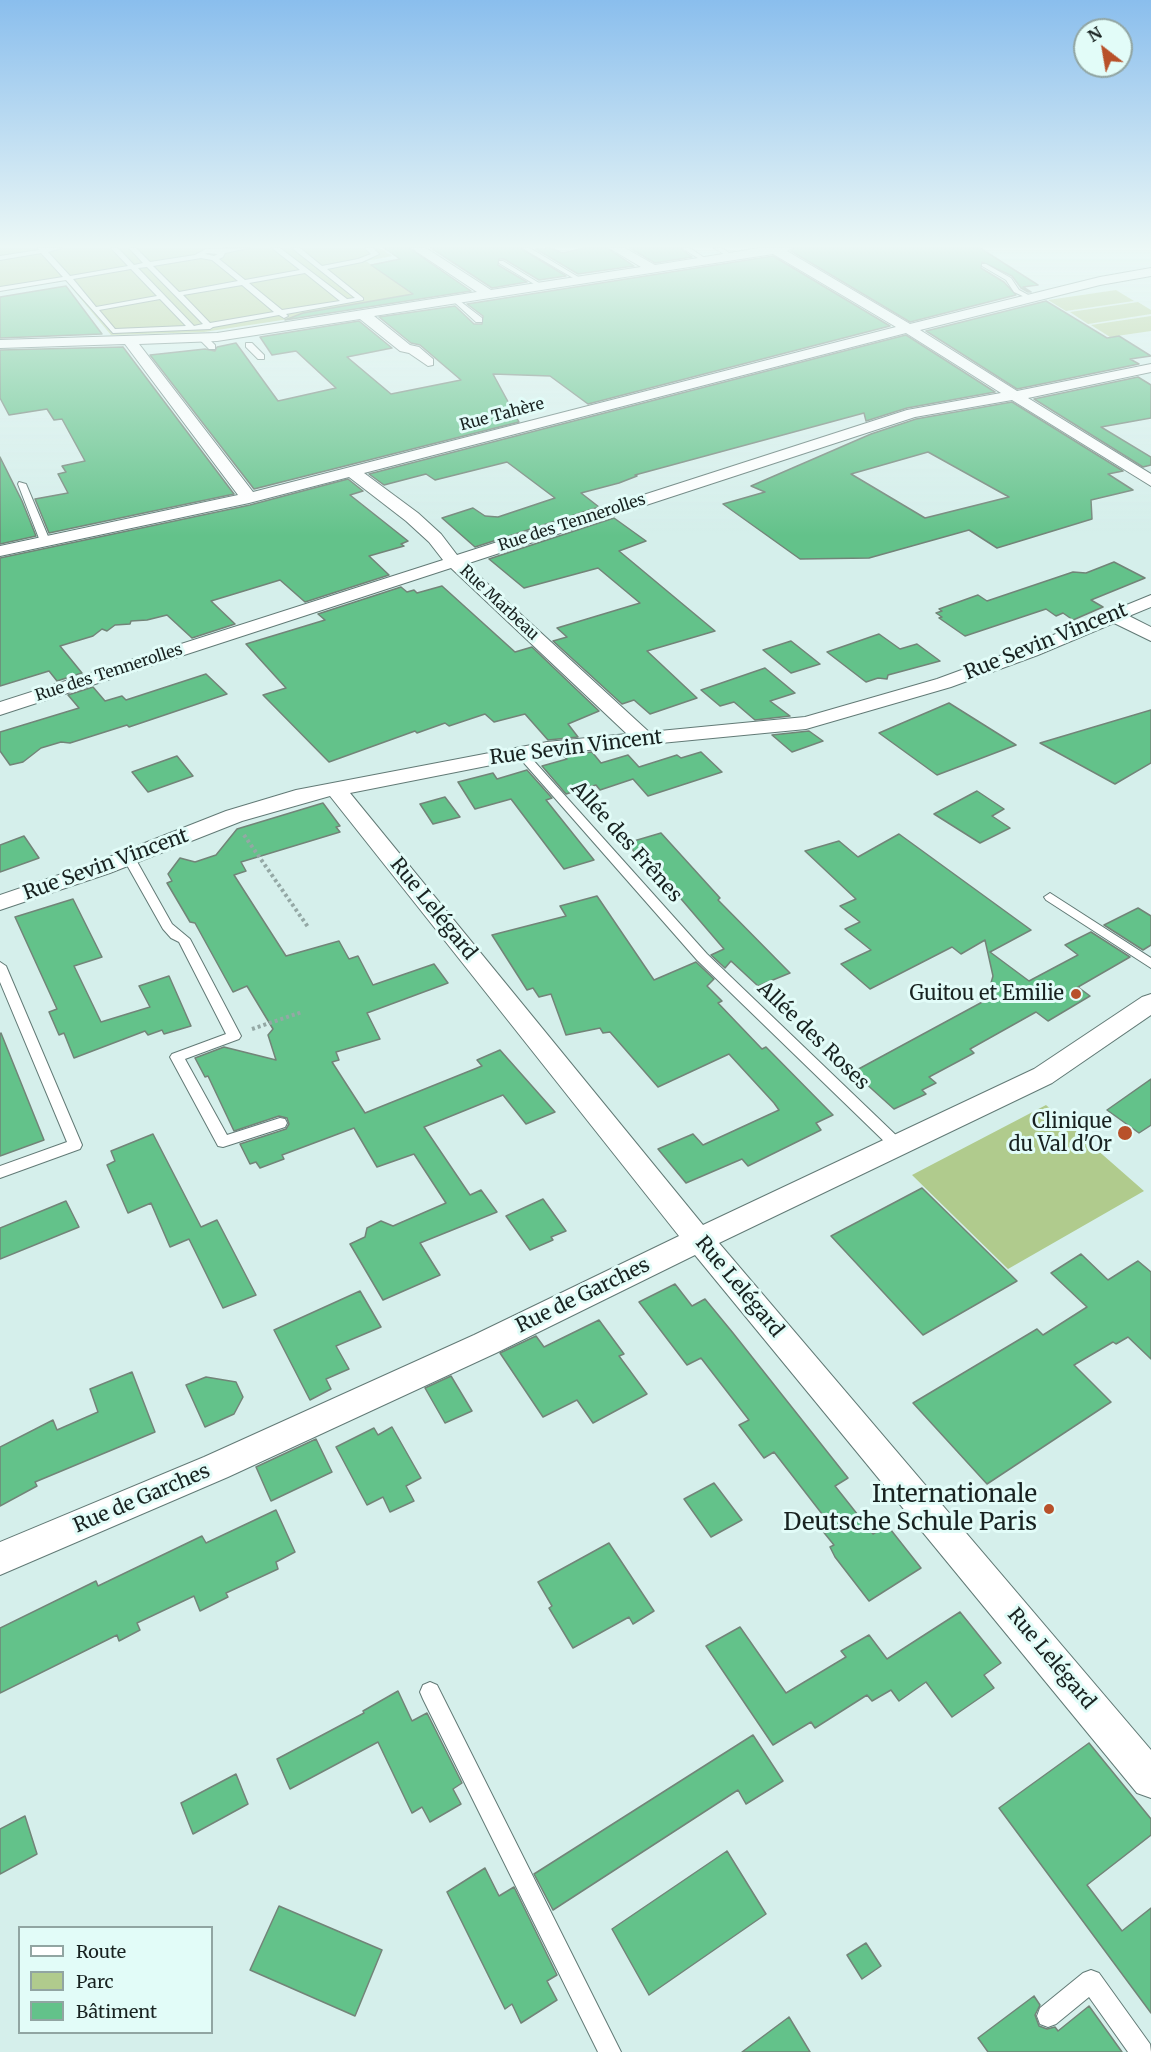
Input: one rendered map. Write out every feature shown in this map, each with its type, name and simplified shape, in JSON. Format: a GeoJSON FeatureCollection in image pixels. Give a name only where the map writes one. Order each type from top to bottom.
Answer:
{"type":"FeatureCollection","features":[{"type":"Feature","properties":{"kind":"street"},"geometry":{"type":"LineString","coordinates":[[132,344],[249,498]]}},
{"type":"Feature","properties":{"kind":"street"},"geometry":{"type":"LineString","coordinates":[[400,344],[414,350],[428,362]]}},
{"type":"Feature","properties":{"kind":"street","name":"Rue Tahère"},"geometry":{"type":"LineString","coordinates":[[0,551],[249,498],[852,344]]}},
{"type":"Feature","properties":{"kind":"street"},"geometry":{"type":"LineString","coordinates":[[932,344],[1151,482]]}},
{"type":"Feature","properties":{"kind":"street","name":"Rue des Tennerolles"},"geometry":{"type":"LineString","coordinates":[[0,709],[912,413],[1076,385],[1151,368]]}},
{"type":"Feature","properties":{"kind":"street","name":"Rue Marbeau"},"geometry":{"type":"LineString","coordinates":[[352,472],[412,517],[435,538],[453,561],[643,738]]}},
{"type":"Feature","properties":{"kind":"street","name":"Rue Sevin Vincent"},"geometry":{"type":"LineString","coordinates":[[0,903],[129,858],[234,816],[335,788],[521,753],[643,738],[769,729],[806,723],[944,683],[1151,600]]}},
{"type":"Feature","properties":{"kind":"street"},"geometry":{"type":"LineString","coordinates":[[1113,615],[1151,635]]}},
{"type":"Feature","properties":{"kind":"street","name":"Rue Lelégard"},"geometry":{"type":"LineString","coordinates":[[335,788],[699,1239],[1151,1779]]}},
{"type":"Feature","properties":{"kind":"street","name":"Rue de Garches"},"geometry":{"type":"LineString","coordinates":[[0,1559],[216,1467],[485,1344],[896,1144],[1043,1076],[1151,1003]]}},
{"type":"Feature","properties":{"kind":"lane"},"geometry":{"type":"LineString","coordinates":[[248,344],[261,357]]}},
{"type":"Feature","properties":{"kind":"lane"},"geometry":{"type":"LineString","coordinates":[[22,484],[45,541]]}},
{"type":"Feature","properties":{"kind":"lane","name":"Allée des Frênes"},"geometry":{"type":"LineString","coordinates":[[521,753],[702,957]]}},
{"type":"Feature","properties":{"kind":"lane"},"geometry":{"type":"LineString","coordinates":[[129,858],[167,926],[175,936],[184,939],[234,1036],[177,1058],[223,1142],[280,1123]]}},
{"type":"Feature","properties":{"kind":"lane"},"geometry":{"type":"LineString","coordinates":[[1050,897],[1151,964]]}},
{"type":"Feature","properties":{"kind":"lane","name":"Allée des Roses"},"geometry":{"type":"LineString","coordinates":[[702,957],[896,1144]]}},
{"type":"Feature","properties":{"kind":"lane"},"geometry":{"type":"LineString","coordinates":[[0,966],[75,1145],[0,1172]]}},
{"type":"Feature","properties":{"kind":"lane"},"geometry":{"type":"LineString","coordinates":[[430,1692],[610,2052]]}},
{"type":"Feature","properties":{"kind":"lane"},"geometry":{"type":"LineString","coordinates":[[1048,2016],[1091,1981],[1142,2052]]}},
{"type":"Feature","properties":{"kind":"path"},"geometry":{"type":"LineString","coordinates":[[234,816],[238,828],[308,927]]}},
{"type":"Feature","properties":{"kind":"path"},"geometry":{"type":"LineString","coordinates":[[234,1036],[302,1011]]}},
{"type":"Feature","properties":{"kind":"green space"},"geometry":{"type":"Polygon","coordinates":[[[1046,1105],[1144,1191],[1008,1269],[912,1175],[1046,1105]]]}},
{"type":"Feature","properties":{"kind":"building"},"geometry":{"type":"Polygon","coordinates":[[[237,344],[278,401],[336,388],[296,351],[272,355],[265,344],[387,344],[392,348],[347,357],[391,394],[461,380],[420,345],[414,344],[821,344],[588,404],[550,376],[493,374],[519,422],[254,489],[150,355],[205,349],[215,351],[217,347],[237,344]]]}},
{"type":"Feature","properties":{"kind":"building"},"geometry":{"type":"Polygon","coordinates":[[[872,344],[920,344],[995,392],[907,408],[866,421],[864,413],[635,475],[637,476],[619,483],[581,493],[599,507],[475,547],[442,518],[473,508],[485,516],[498,517],[555,498],[507,462],[435,480],[426,474],[384,485],[369,474],[872,344]]]}},
{"type":"Feature","properties":{"kind":"building"},"geometry":{"type":"Polygon","coordinates":[[[946,344],[1131,344],[1151,356],[1130,359],[1139,364],[1017,389],[946,344]]]}},
{"type":"Feature","properties":{"kind":"building"},"geometry":{"type":"Polygon","coordinates":[[[123,347],[234,494],[49,533],[35,499],[68,493],[58,474],[66,472],[62,466],[85,461],[62,419],[54,420],[47,409],[9,415],[0,398],[0,350],[123,347]]]}},
{"type":"Feature","properties":{"kind":"building"},"geometry":{"type":"Polygon","coordinates":[[[1138,377],[1151,385],[1151,418],[1101,427],[1151,457],[1151,465],[1143,467],[1034,399],[1138,377]]]}},
{"type":"Feature","properties":{"kind":"building"},"geometry":{"type":"Polygon","coordinates":[[[1012,402],[1123,471],[1108,474],[1133,490],[1091,500],[1092,519],[997,548],[969,530],[869,558],[800,559],[723,504],[765,492],[751,486],[871,434],[916,419],[1012,402]],[[928,452],[851,474],[925,518],[1009,497],[928,452]]]}},
{"type":"Feature","properties":{"kind":"building"},"geometry":{"type":"Polygon","coordinates":[[[0,457],[36,536],[0,544],[0,457]]]}},
{"type":"Feature","properties":{"kind":"building"},"geometry":{"type":"Polygon","coordinates":[[[348,479],[363,491],[350,495],[408,541],[401,544],[404,546],[369,556],[389,575],[305,602],[280,580],[211,601],[235,624],[192,638],[167,615],[131,621],[130,624],[115,625],[107,631],[102,629],[93,636],[60,646],[82,673],[57,681],[49,671],[0,686],[0,558],[250,505],[348,479]]]}},
{"type":"Feature","properties":{"kind":"building"},"geometry":{"type":"Polygon","coordinates":[[[614,518],[646,541],[619,551],[715,631],[647,651],[697,698],[650,714],[634,700],[622,704],[553,641],[567,637],[557,628],[640,603],[598,568],[524,588],[489,559],[614,518]]]}},
{"type":"Feature","properties":{"kind":"building"},"geometry":{"type":"Polygon","coordinates":[[[1114,562],[1145,578],[1091,600],[1103,607],[1073,620],[1063,613],[1056,616],[1046,609],[965,636],[939,618],[942,617],[936,613],[942,611],[939,609],[978,595],[987,601],[1073,572],[1086,573],[1114,562]]]}},
{"type":"Feature","properties":{"kind":"building"},"geometry":{"type":"Polygon","coordinates":[[[442,586],[515,652],[532,647],[599,711],[568,724],[578,737],[548,740],[525,714],[494,722],[485,714],[449,726],[445,723],[417,733],[415,731],[329,762],[263,695],[286,688],[246,644],[325,620],[318,614],[401,587],[407,592],[414,590],[417,593],[442,586]]]}},
{"type":"Feature","properties":{"kind":"building"},"geometry":{"type":"Polygon","coordinates":[[[879,634],[900,649],[917,644],[940,661],[888,675],[887,679],[878,678],[866,682],[827,652],[879,634]]]}},
{"type":"Feature","properties":{"kind":"building"},"geometry":{"type":"Polygon","coordinates":[[[791,641],[820,664],[791,673],[763,650],[791,641]]]}},
{"type":"Feature","properties":{"kind":"building"},"geometry":{"type":"Polygon","coordinates":[[[765,668],[795,693],[770,701],[790,716],[755,720],[734,702],[720,706],[701,690],[765,668]]]}},
{"type":"Feature","properties":{"kind":"building"},"geometry":{"type":"Polygon","coordinates":[[[206,674],[227,694],[129,727],[127,725],[70,743],[61,742],[41,748],[23,762],[10,765],[0,751],[0,732],[79,708],[68,695],[93,687],[105,701],[122,696],[126,700],[206,674]]]}},
{"type":"Feature","properties":{"kind":"building"},"geometry":{"type":"Polygon","coordinates":[[[949,703],[1016,745],[937,775],[879,733],[949,703]]]}},
{"type":"Feature","properties":{"kind":"building"},"geometry":{"type":"Polygon","coordinates":[[[1151,710],[1151,763],[1115,784],[1040,743],[1151,710]]]}},
{"type":"Feature","properties":{"kind":"building"},"geometry":{"type":"Polygon","coordinates":[[[809,731],[823,741],[792,752],[772,735],[809,731]]]}},
{"type":"Feature","properties":{"kind":"building"},"geometry":{"type":"Polygon","coordinates":[[[592,752],[601,763],[628,755],[639,767],[677,755],[681,758],[701,752],[722,772],[648,796],[633,779],[600,790],[596,785],[566,794],[542,766],[567,759],[562,755],[592,752]]]}},
{"type":"Feature","properties":{"kind":"building"},"geometry":{"type":"Polygon","coordinates":[[[177,756],[193,776],[148,792],[132,772],[177,756]]]}},
{"type":"Feature","properties":{"kind":"building"},"geometry":{"type":"Polygon","coordinates":[[[527,770],[552,798],[546,800],[594,860],[564,869],[511,799],[475,809],[458,782],[493,773],[497,779],[527,770]]]}},
{"type":"Feature","properties":{"kind":"building"},"geometry":{"type":"Polygon","coordinates":[[[977,791],[1004,809],[992,816],[1010,828],[980,843],[934,814],[977,791]]]}},
{"type":"Feature","properties":{"kind":"building"},"geometry":{"type":"Polygon","coordinates":[[[445,797],[460,817],[433,824],[420,804],[445,797]]]}},
{"type":"Feature","properties":{"kind":"building"},"geometry":{"type":"Polygon","coordinates":[[[323,803],[340,826],[336,827],[340,832],[241,862],[246,871],[234,875],[286,956],[339,941],[349,959],[358,956],[373,985],[434,964],[448,983],[367,1013],[380,1039],[336,1052],[339,1060],[332,1062],[365,1113],[482,1066],[477,1060],[500,1050],[555,1112],[526,1124],[503,1095],[424,1127],[470,1195],[481,1190],[497,1212],[420,1243],[440,1275],[383,1300],[350,1244],[365,1237],[367,1228],[381,1221],[393,1226],[446,1203],[414,1154],[377,1167],[354,1128],[282,1155],[284,1159],[260,1168],[256,1162],[250,1164],[240,1144],[286,1129],[289,1124],[287,1118],[279,1116],[234,1131],[208,1076],[205,1077],[195,1058],[224,1047],[276,1060],[268,1035],[273,1029],[247,986],[233,992],[195,923],[190,922],[167,883],[172,881],[168,874],[180,858],[195,862],[216,855],[237,829],[323,803]]]}},
{"type":"Feature","properties":{"kind":"building"},"geometry":{"type":"Polygon","coordinates":[[[661,833],[720,898],[718,900],[790,973],[758,986],[731,961],[725,968],[711,955],[724,949],[658,872],[653,874],[627,843],[661,833]]]}},
{"type":"Feature","properties":{"kind":"building"},"geometry":{"type":"Polygon","coordinates":[[[899,834],[1031,930],[990,952],[1029,981],[1078,955],[1065,945],[1091,932],[1130,957],[1078,987],[1090,996],[1048,1021],[1036,1012],[970,1049],[974,1053],[929,1077],[936,1083],[922,1090],[926,1094],[894,1109],[853,1072],[986,1000],[993,976],[985,940],[961,954],[952,947],[870,989],[841,964],[871,950],[845,929],[860,922],[840,906],[856,899],[805,851],[839,841],[858,857],[899,834]]]}},
{"type":"Feature","properties":{"kind":"building"},"geometry":{"type":"Polygon","coordinates":[[[24,836],[39,858],[0,872],[0,845],[24,836]]]}},
{"type":"Feature","properties":{"kind":"building"},"geometry":{"type":"Polygon","coordinates":[[[597,896],[654,980],[696,962],[714,979],[707,986],[722,1001],[718,1003],[762,1049],[766,1047],[833,1115],[816,1123],[821,1130],[748,1166],[742,1159],[686,1183],[658,1149],[693,1134],[703,1145],[779,1110],[774,1103],[729,1054],[658,1087],[610,1032],[603,1033],[600,1028],[566,1035],[551,994],[539,997],[533,988],[527,990],[492,935],[566,916],[560,906],[597,896]]]}},
{"type":"Feature","properties":{"kind":"building"},"geometry":{"type":"Polygon","coordinates":[[[73,899],[102,957],[74,966],[101,1022],[150,1007],[139,986],[169,976],[191,1026],[164,1034],[162,1030],[148,1035],[145,1031],[74,1058],[64,1033],[59,1035],[49,1012],[57,1009],[15,917],[73,899]]]}},
{"type":"Feature","properties":{"kind":"building"},"geometry":{"type":"Polygon","coordinates":[[[1138,908],[1151,916],[1151,945],[1143,950],[1104,925],[1138,908]]]}},
{"type":"Feature","properties":{"kind":"building"},"geometry":{"type":"Polygon","coordinates":[[[0,1034],[44,1140],[0,1156],[0,1034]]]}},
{"type":"Feature","properties":{"kind":"building"},"geometry":{"type":"Polygon","coordinates":[[[1151,1079],[1151,1125],[1139,1133],[1107,1110],[1151,1079]]]}},
{"type":"Feature","properties":{"kind":"building"},"geometry":{"type":"Polygon","coordinates":[[[153,1134],[201,1227],[217,1220],[256,1295],[223,1308],[189,1239],[170,1247],[151,1203],[128,1213],[107,1165],[115,1161],[111,1151],[153,1134]]]}},
{"type":"Feature","properties":{"kind":"building"},"geometry":{"type":"Polygon","coordinates":[[[922,1188],[1017,1281],[923,1335],[831,1236],[922,1188]]]}},
{"type":"Feature","properties":{"kind":"building"},"geometry":{"type":"Polygon","coordinates":[[[543,1199],[566,1231],[551,1237],[553,1240],[530,1250],[506,1216],[543,1199]]]}},
{"type":"Feature","properties":{"kind":"building"},"geometry":{"type":"Polygon","coordinates":[[[66,1201],[79,1227],[0,1259],[0,1228],[66,1201]]]}},
{"type":"Feature","properties":{"kind":"building"},"geometry":{"type":"Polygon","coordinates":[[[1081,1254],[1108,1280],[1138,1261],[1151,1272],[1151,1359],[1128,1337],[1116,1344],[1113,1342],[1074,1365],[1111,1402],[987,1484],[913,1403],[1037,1329],[1043,1335],[1087,1307],[1051,1273],[1081,1254]]]}},
{"type":"Feature","properties":{"kind":"building"},"geometry":{"type":"Polygon","coordinates":[[[675,1284],[692,1306],[705,1299],[848,1478],[835,1486],[873,1534],[887,1525],[921,1568],[869,1601],[835,1557],[830,1547],[834,1545],[817,1524],[826,1519],[774,1452],[764,1458],[739,1425],[749,1420],[701,1358],[687,1365],[639,1302],[675,1284]]]}},
{"type":"Feature","properties":{"kind":"building"},"geometry":{"type":"Polygon","coordinates":[[[360,1291],[381,1327],[336,1346],[349,1369],[326,1379],[331,1389],[310,1400],[274,1330],[360,1291]]]}},
{"type":"Feature","properties":{"kind":"building"},"geometry":{"type":"Polygon","coordinates":[[[599,1320],[624,1354],[619,1356],[647,1394],[593,1423],[577,1400],[543,1417],[500,1353],[536,1336],[544,1347],[599,1320]]]}},
{"type":"Feature","properties":{"kind":"building"},"geometry":{"type":"Polygon","coordinates":[[[132,1372],[155,1432],[35,1482],[37,1486],[0,1506],[0,1447],[53,1420],[57,1430],[98,1412],[90,1389],[132,1372]]]}},
{"type":"Feature","properties":{"kind":"building"},"geometry":{"type":"Polygon","coordinates":[[[451,1376],[472,1411],[445,1423],[425,1388],[451,1376]]]}},
{"type":"Feature","properties":{"kind":"building"},"geometry":{"type":"Polygon","coordinates":[[[206,1377],[236,1382],[243,1397],[234,1414],[205,1427],[186,1385],[206,1377]]]}},
{"type":"Feature","properties":{"kind":"building"},"geometry":{"type":"Polygon","coordinates":[[[392,1427],[421,1478],[406,1486],[414,1501],[390,1512],[383,1497],[367,1505],[336,1447],[374,1428],[378,1435],[392,1427]]]}},
{"type":"Feature","properties":{"kind":"building"},"geometry":{"type":"Polygon","coordinates":[[[316,1439],[332,1472],[271,1501],[256,1467],[316,1439]]]}},
{"type":"Feature","properties":{"kind":"building"},"geometry":{"type":"Polygon","coordinates":[[[714,1483],[742,1520],[711,1537],[684,1499],[714,1483]]]}},
{"type":"Feature","properties":{"kind":"building"},"geometry":{"type":"Polygon","coordinates":[[[276,1510],[295,1552],[276,1562],[278,1569],[226,1593],[228,1597],[200,1611],[194,1596],[137,1623],[140,1630],[119,1641],[117,1635],[0,1693],[0,1628],[96,1581],[98,1586],[202,1536],[206,1543],[276,1510]]]}},
{"type":"Feature","properties":{"kind":"building"},"geometry":{"type":"Polygon","coordinates":[[[609,1543],[654,1611],[633,1624],[629,1617],[573,1648],[549,1608],[552,1606],[538,1582],[609,1543]]]}},
{"type":"Feature","properties":{"kind":"building"},"geometry":{"type":"Polygon","coordinates":[[[960,1612],[1001,1663],[984,1675],[994,1688],[952,1717],[926,1682],[899,1701],[891,1690],[872,1701],[867,1695],[815,1728],[811,1722],[773,1745],[706,1646],[740,1627],[786,1693],[846,1657],[841,1651],[869,1635],[887,1659],[960,1612]]]}},
{"type":"Feature","properties":{"kind":"building"},"geometry":{"type":"Polygon","coordinates":[[[398,1691],[412,1721],[427,1713],[462,1783],[453,1789],[461,1804],[430,1822],[422,1807],[412,1813],[378,1742],[290,1789],[277,1759],[364,1713],[363,1711],[398,1691]]]}},
{"type":"Feature","properties":{"kind":"building"},"geometry":{"type":"Polygon","coordinates":[[[753,1735],[783,1781],[746,1804],[738,1790],[553,1910],[534,1874],[753,1735]]]}},
{"type":"Feature","properties":{"kind":"building"},"geometry":{"type":"Polygon","coordinates":[[[1089,1743],[1151,1819],[1151,1835],[1087,1885],[1122,1931],[1151,1908],[1151,2013],[999,1808],[1089,1743]]]}},
{"type":"Feature","properties":{"kind":"building"},"geometry":{"type":"Polygon","coordinates":[[[236,1774],[248,1804],[193,1834],[181,1803],[236,1774]]]}},
{"type":"Feature","properties":{"kind":"building"},"geometry":{"type":"Polygon","coordinates":[[[25,1816],[37,1854],[0,1874],[0,1829],[25,1816]]]}},
{"type":"Feature","properties":{"kind":"building"},"geometry":{"type":"Polygon","coordinates":[[[727,1851],[766,1914],[649,1995],[612,1929],[727,1851]]]}},
{"type":"Feature","properties":{"kind":"building"},"geometry":{"type":"Polygon","coordinates":[[[485,1868],[499,1896],[514,1887],[557,1975],[547,1981],[557,2000],[521,2023],[512,2004],[505,2009],[447,1892],[485,1868]]]}},
{"type":"Feature","properties":{"kind":"building"},"geometry":{"type":"Polygon","coordinates":[[[279,1906],[382,1950],[355,2016],[250,1970],[279,1906]]]}},
{"type":"Feature","properties":{"kind":"building"},"geometry":{"type":"Polygon","coordinates":[[[866,1943],[881,1966],[862,1979],[847,1955],[866,1943]]]}},
{"type":"Feature","properties":{"kind":"building"},"geometry":{"type":"Polygon","coordinates":[[[1034,1996],[1040,2005],[1035,2015],[1039,2026],[1047,2029],[1055,2027],[1058,2031],[1089,2006],[1122,2052],[988,2052],[978,2038],[1034,1996]]]}},
{"type":"Feature","properties":{"kind":"building"},"geometry":{"type":"Polygon","coordinates":[[[789,2017],[810,2052],[742,2052],[789,2017]]]}},
{"type":"Feature","properties":{"kind":"place","name":"Guitou et Emilie"},"geometry":{"type":"Point","coordinates":[1076,994]}},
{"type":"Feature","properties":{"kind":"place","name":"Clinique du Val d'Or"},"geometry":{"type":"Point","coordinates":[1125,1133]}},
{"type":"Feature","properties":{"kind":"place","name":"Internationale Deutsche Schule Paris"},"geometry":{"type":"Point","coordinates":[1049,1509]}}]}
